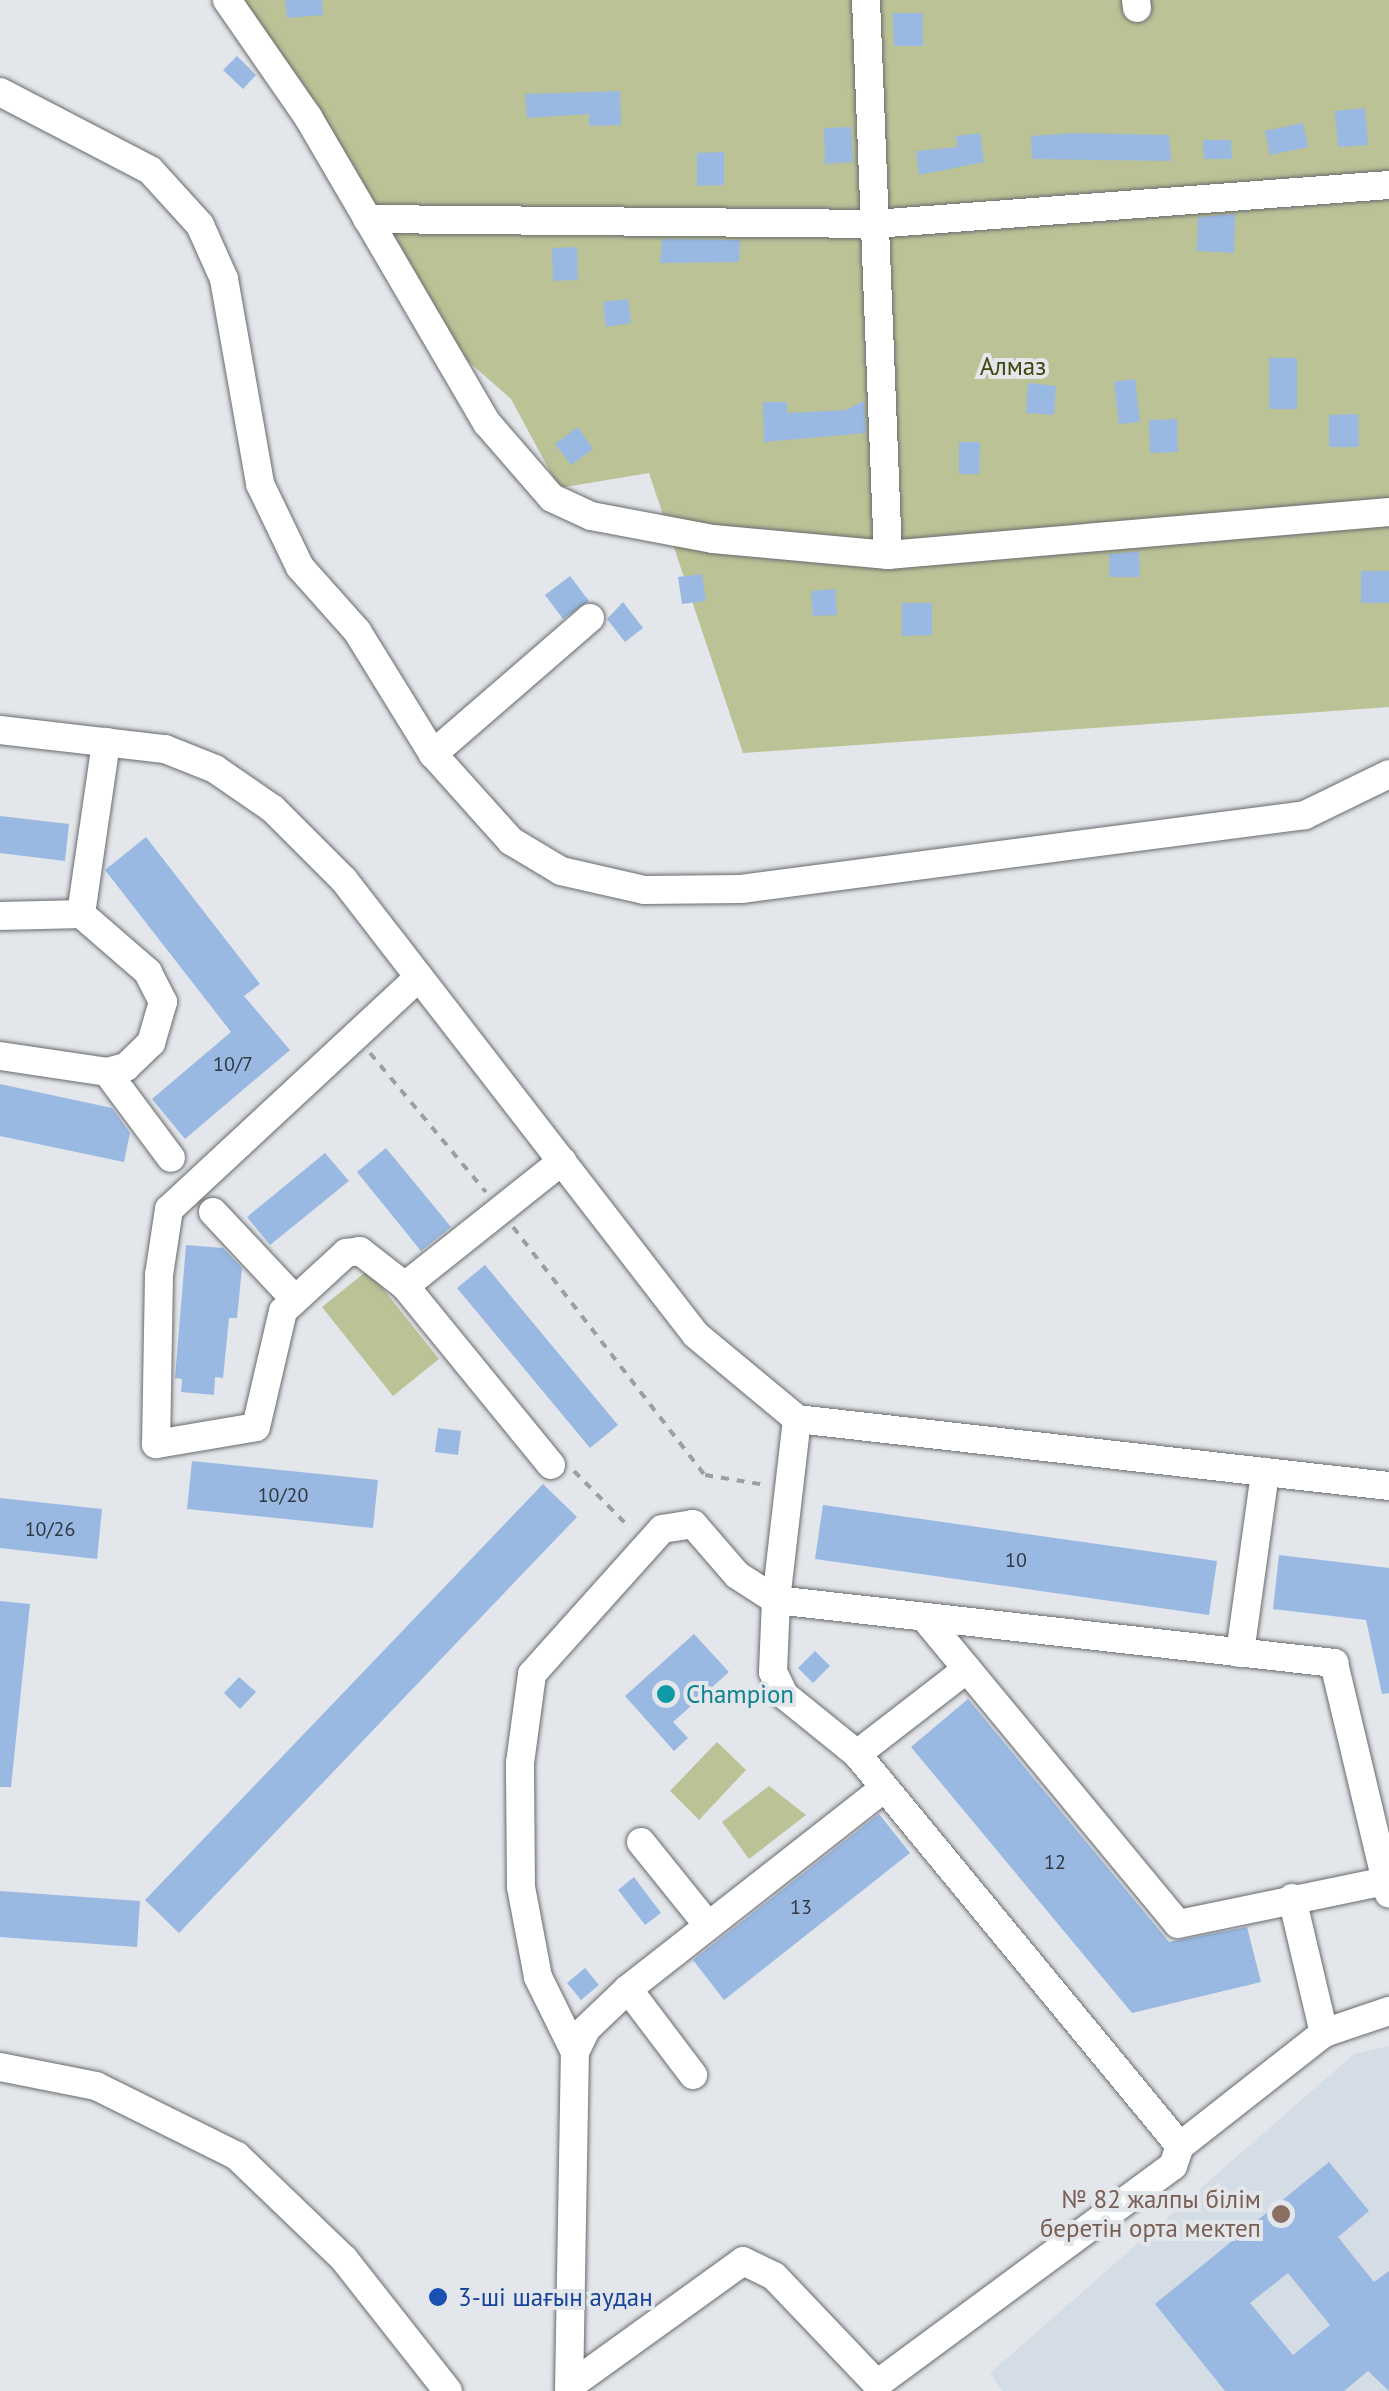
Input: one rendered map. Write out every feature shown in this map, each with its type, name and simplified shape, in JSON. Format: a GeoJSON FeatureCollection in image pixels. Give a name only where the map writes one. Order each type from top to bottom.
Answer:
{"type":"FeatureCollection","features":[{"type":"Feature","properties":{"kind":"street"},"geometry":{"type":"LineString","coordinates":[[227,0],[367,219],[487,423],[552,498],[591,516],[713,538],[888,555],[1389,512]]}},
{"type":"Feature","properties":{"kind":"street"},"geometry":{"type":"LineString","coordinates":[[866,0],[888,555]]}},
{"type":"Feature","properties":{"kind":"street"},"geometry":{"type":"LineString","coordinates":[[0,92],[150,170],[200,225],[224,279],[260,484],[300,567],[357,631],[433,754],[511,842],[560,871],[644,890],[741,889],[1305,815],[1389,774]]}},
{"type":"Feature","properties":{"kind":"street"},"geometry":{"type":"LineString","coordinates":[[367,219],[874,224],[1389,185]]}},
{"type":"Feature","properties":{"kind":"street"},"geometry":{"type":"LineString","coordinates":[[433,754],[590,618]]}},
{"type":"Feature","properties":{"kind":"street"},"geometry":{"type":"LineString","coordinates":[[0,730],[165,749],[215,769],[273,809],[344,880],[696,1335],[797,1420],[1389,1486]]}},
{"type":"Feature","properties":{"kind":"street"},"geometry":{"type":"LineString","coordinates":[[81,914],[106,742]]}},
{"type":"Feature","properties":{"kind":"street"},"geometry":{"type":"LineString","coordinates":[[0,916],[81,914],[148,972],[163,1002],[151,1043],[126,1067],[107,1072],[0,1056]]}},
{"type":"Feature","properties":{"kind":"street"},"geometry":{"type":"LineString","coordinates":[[419,977],[169,1210],[159,1275],[156,1444],[256,1427],[273,1332],[292,1296],[360,1251],[405,1286],[550,1465]]}},
{"type":"Feature","properties":{"kind":"street"},"geometry":{"type":"LineString","coordinates":[[107,1072],[171,1158]]}},
{"type":"Feature","properties":{"kind":"street"},"geometry":{"type":"LineString","coordinates":[[405,1286],[562,1162]]}},
{"type":"Feature","properties":{"kind":"street"},"geometry":{"type":"LineString","coordinates":[[213,1212],[292,1296]]}},
{"type":"Feature","properties":{"kind":"street"},"geometry":{"type":"LineString","coordinates":[[797,1420],[776,1600],[774,1672],[784,1694],[857,1754],[1180,2146]]}},
{"type":"Feature","properties":{"kind":"street"},"geometry":{"type":"LineString","coordinates":[[1240,1652],[1265,1472]]}},
{"type":"Feature","properties":{"kind":"street"},"geometry":{"type":"LineString","coordinates":[[575,2052],[538,1977],[521,1887],[520,1763],[532,1674],[662,1530],[693,1524],[737,1576],[776,1600],[1334,1664],[1387,1888],[1292,1898],[1178,1924],[924,1617]]}},
{"type":"Feature","properties":{"kind":"street"},"geometry":{"type":"LineString","coordinates":[[857,1754],[968,1668]]}},
{"type":"Feature","properties":{"kind":"street"},"geometry":{"type":"LineString","coordinates":[[571,2387],[568,2180],[575,2052],[586,2029],[628,1988],[706,1924],[884,1788]]}},
{"type":"Feature","properties":{"kind":"street"},"geometry":{"type":"LineString","coordinates":[[641,1842],[706,1924]]}},
{"type":"Feature","properties":{"kind":"street"},"geometry":{"type":"LineString","coordinates":[[1292,1898],[1324,2033]]}},
{"type":"Feature","properties":{"kind":"street"},"geometry":{"type":"LineString","coordinates":[[628,1988],[693,2074]]}},
{"type":"Feature","properties":{"kind":"street"},"geometry":{"type":"LineString","coordinates":[[571,2387],[743,2261],[774,2276],[880,2388],[1173,2166],[1180,2146],[1324,2033],[1389,2012]]}},
{"type":"Feature","properties":{"kind":"street"},"geometry":{"type":"LineString","coordinates":[[0,2067],[96,2086],[237,2156],[344,2259],[448,2391]]}},
{"type":"Feature","properties":{"kind":"path"},"geometry":{"type":"LineString","coordinates":[[354,1034],[501,1210],[705,1476],[789,1489]]}},
{"type":"Feature","properties":{"kind":"path"},"geometry":{"type":"LineString","coordinates":[[550,1465],[575,1471],[647,1546]]}},
{"type":"Feature","properties":{"kind":"shaded area","name":"№ 82 жалпы білім беретін орта мектеп"},"geometry":{"type":"Polygon","coordinates":[[[1389,2046],[1389,2391],[1002,2391],[990,2373],[1354,2054],[1389,2046]]]}},
{"type":"Feature","properties":{"kind":"green space","name":"Алмаз"},"geometry":{"type":"Polygon","coordinates":[[[227,0],[1389,0],[1389,707],[743,753],[649,473],[559,488],[511,399],[429,327],[227,0]]]}},
{"type":"Feature","properties":{"kind":"green space"},"geometry":{"type":"Polygon","coordinates":[[[368,1270],[439,1359],[393,1396],[322,1307],[368,1270]]]}},
{"type":"Feature","properties":{"kind":"green space"},"geometry":{"type":"Polygon","coordinates":[[[717,1742],[746,1770],[699,1820],[670,1791],[717,1742]]]}},
{"type":"Feature","properties":{"kind":"green space"},"geometry":{"type":"Polygon","coordinates":[[[769,1786],[806,1815],[749,1859],[722,1822],[769,1786]]]}},
{"type":"Feature","properties":{"kind":"building"},"geometry":{"type":"Polygon","coordinates":[[[285,0],[322,0],[323,15],[287,18],[285,0]]]}},
{"type":"Feature","properties":{"kind":"building"},"geometry":{"type":"Polygon","coordinates":[[[893,13],[923,13],[923,46],[894,46],[893,13]]]}},
{"type":"Feature","properties":{"kind":"building"},"geometry":{"type":"Polygon","coordinates":[[[237,56],[256,75],[243,89],[223,70],[237,56]]]}},
{"type":"Feature","properties":{"kind":"building"},"geometry":{"type":"Polygon","coordinates":[[[620,91],[621,125],[589,126],[589,114],[527,118],[525,94],[620,91]]]}},
{"type":"Feature","properties":{"kind":"building"},"geometry":{"type":"Polygon","coordinates":[[[1365,108],[1368,145],[1338,147],[1335,111],[1365,108]]]}},
{"type":"Feature","properties":{"kind":"building"},"geometry":{"type":"Polygon","coordinates":[[[1303,123],[1308,147],[1270,155],[1265,131],[1303,123]]]}},
{"type":"Feature","properties":{"kind":"building"},"geometry":{"type":"Polygon","coordinates":[[[851,127],[853,162],[825,164],[824,128],[851,127]]]}},
{"type":"Feature","properties":{"kind":"building"},"geometry":{"type":"Polygon","coordinates":[[[980,133],[984,162],[919,175],[916,151],[958,147],[956,136],[980,133]]]}},
{"type":"Feature","properties":{"kind":"building"},"geometry":{"type":"Polygon","coordinates":[[[1169,135],[1171,161],[1032,159],[1031,136],[1169,135]]]}},
{"type":"Feature","properties":{"kind":"building"},"geometry":{"type":"Polygon","coordinates":[[[1203,140],[1231,140],[1232,159],[1204,159],[1203,140]]]}},
{"type":"Feature","properties":{"kind":"building"},"geometry":{"type":"Polygon","coordinates":[[[724,152],[724,185],[697,186],[697,153],[724,152]]]}},
{"type":"Feature","properties":{"kind":"building"},"geometry":{"type":"Polygon","coordinates":[[[1235,214],[1234,253],[1197,251],[1198,217],[1235,214]]]}},
{"type":"Feature","properties":{"kind":"building"},"geometry":{"type":"Polygon","coordinates":[[[662,239],[740,240],[739,262],[660,263],[662,239]]]}},
{"type":"Feature","properties":{"kind":"building"},"geometry":{"type":"Polygon","coordinates":[[[577,247],[578,280],[553,281],[552,248],[577,247]]]}},
{"type":"Feature","properties":{"kind":"building"},"geometry":{"type":"Polygon","coordinates":[[[628,299],[631,323],[606,327],[603,302],[628,299]]]}},
{"type":"Feature","properties":{"kind":"building"},"geometry":{"type":"Polygon","coordinates":[[[1269,358],[1297,358],[1297,409],[1269,409],[1269,358]]]}},
{"type":"Feature","properties":{"kind":"building"},"geometry":{"type":"Polygon","coordinates":[[[1135,379],[1140,422],[1119,424],[1114,382],[1135,379]]]}},
{"type":"Feature","properties":{"kind":"building"},"geometry":{"type":"Polygon","coordinates":[[[1028,383],[1056,386],[1054,415],[1026,413],[1028,383]]]}},
{"type":"Feature","properties":{"kind":"building"},"geometry":{"type":"Polygon","coordinates":[[[864,401],[866,433],[764,442],[763,402],[787,402],[787,413],[846,410],[864,401]]]}},
{"type":"Feature","properties":{"kind":"building"},"geometry":{"type":"Polygon","coordinates":[[[1358,414],[1359,447],[1329,447],[1329,415],[1358,414]]]}},
{"type":"Feature","properties":{"kind":"building"},"geometry":{"type":"Polygon","coordinates":[[[1177,419],[1178,452],[1150,453],[1149,420],[1177,419]]]}},
{"type":"Feature","properties":{"kind":"building"},"geometry":{"type":"Polygon","coordinates":[[[578,427],[593,449],[571,465],[555,444],[578,427]]]}},
{"type":"Feature","properties":{"kind":"building"},"geometry":{"type":"Polygon","coordinates":[[[959,442],[980,442],[979,474],[959,474],[959,442]]]}},
{"type":"Feature","properties":{"kind":"building"},"geometry":{"type":"Polygon","coordinates":[[[1139,551],[1140,577],[1109,577],[1109,554],[1139,551]]]}},
{"type":"Feature","properties":{"kind":"building"},"geometry":{"type":"Polygon","coordinates":[[[1361,571],[1389,571],[1389,603],[1361,603],[1361,571]]]}},
{"type":"Feature","properties":{"kind":"building"},"geometry":{"type":"Polygon","coordinates":[[[702,574],[706,601],[682,604],[678,577],[702,574]]]}},
{"type":"Feature","properties":{"kind":"building"},"geometry":{"type":"Polygon","coordinates":[[[570,576],[589,601],[563,619],[545,595],[570,576]]]}},
{"type":"Feature","properties":{"kind":"building"},"geometry":{"type":"Polygon","coordinates":[[[835,589],[837,615],[813,616],[811,591],[835,589]]]}},
{"type":"Feature","properties":{"kind":"building"},"geometry":{"type":"Polygon","coordinates":[[[623,602],[643,628],[625,642],[607,619],[623,602]]]}},
{"type":"Feature","properties":{"kind":"building"},"geometry":{"type":"Polygon","coordinates":[[[902,603],[932,603],[932,635],[902,636],[902,603]]]}},
{"type":"Feature","properties":{"kind":"building"},"geometry":{"type":"Polygon","coordinates":[[[0,816],[69,824],[65,861],[0,853],[0,816]]]}},
{"type":"Feature","properties":{"kind":"building"},"geometry":{"type":"Polygon","coordinates":[[[146,837],[260,984],[244,996],[290,1050],[185,1139],[152,1099],[231,1032],[105,870],[146,837]]]}},
{"type":"Feature","properties":{"kind":"building"},"geometry":{"type":"Polygon","coordinates":[[[0,1084],[112,1108],[130,1133],[124,1162],[0,1136],[0,1084]]]}},
{"type":"Feature","properties":{"kind":"building"},"geometry":{"type":"Polygon","coordinates":[[[386,1148],[451,1227],[421,1251],[357,1172],[386,1148]]]}},
{"type":"Feature","properties":{"kind":"building"},"geometry":{"type":"Polygon","coordinates":[[[325,1153],[349,1181],[270,1245],[247,1217],[325,1153]]]}},
{"type":"Feature","properties":{"kind":"building"},"geometry":{"type":"Polygon","coordinates":[[[186,1245],[223,1248],[242,1268],[237,1318],[229,1318],[223,1378],[215,1377],[214,1395],[181,1392],[182,1379],[175,1378],[186,1245]]]}},
{"type":"Feature","properties":{"kind":"building"},"geometry":{"type":"Polygon","coordinates":[[[485,1265],[618,1425],[590,1448],[457,1288],[485,1265]]]}},
{"type":"Feature","properties":{"kind":"building"},"geometry":{"type":"Polygon","coordinates":[[[438,1428],[461,1431],[458,1455],[435,1452],[438,1428]]]}},
{"type":"Feature","properties":{"kind":"building"},"geometry":{"type":"Polygon","coordinates":[[[192,1461],[378,1480],[373,1528],[187,1509],[192,1461]]]}},
{"type":"Feature","properties":{"kind":"building"},"geometry":{"type":"Polygon","coordinates":[[[543,1484],[577,1517],[179,1933],[145,1900],[543,1484]]]}},
{"type":"Feature","properties":{"kind":"building"},"geometry":{"type":"Polygon","coordinates":[[[0,1498],[102,1509],[97,1559],[0,1548],[0,1498]]]}},
{"type":"Feature","properties":{"kind":"building"},"geometry":{"type":"Polygon","coordinates":[[[823,1505],[1217,1561],[1209,1615],[815,1559],[823,1505]]]}},
{"type":"Feature","properties":{"kind":"building"},"geometry":{"type":"Polygon","coordinates":[[[1279,1555],[1389,1568],[1389,1693],[1382,1694],[1366,1620],[1273,1609],[1279,1555]]]}},
{"type":"Feature","properties":{"kind":"building"},"geometry":{"type":"Polygon","coordinates":[[[0,1601],[30,1604],[11,1787],[0,1787],[0,1601]]]}},
{"type":"Feature","properties":{"kind":"building","name":"Champion"},"geometry":{"type":"Polygon","coordinates":[[[694,1634],[729,1672],[673,1722],[688,1738],[674,1751],[625,1696],[694,1634]]]}},
{"type":"Feature","properties":{"kind":"building"},"geometry":{"type":"Polygon","coordinates":[[[815,1651],[830,1666],[813,1683],[798,1668],[815,1651]]]}},
{"type":"Feature","properties":{"kind":"building"},"geometry":{"type":"Polygon","coordinates":[[[239,1677],[256,1692],[240,1709],[224,1693],[239,1677]]]}},
{"type":"Feature","properties":{"kind":"building"},"geometry":{"type":"Polygon","coordinates":[[[968,1699],[1169,1942],[1247,1927],[1261,1982],[1132,2013],[911,1747],[968,1699]]]}},
{"type":"Feature","properties":{"kind":"building"},"geometry":{"type":"Polygon","coordinates":[[[879,1814],[910,1853],[724,2000],[693,1960],[879,1814]]]}},
{"type":"Feature","properties":{"kind":"building"},"geometry":{"type":"Polygon","coordinates":[[[634,1877],[661,1913],[645,1925],[618,1890],[634,1877]]]}},
{"type":"Feature","properties":{"kind":"building"},"geometry":{"type":"Polygon","coordinates":[[[0,1891],[140,1901],[137,1947],[0,1937],[0,1891]]]}},
{"type":"Feature","properties":{"kind":"building"},"geometry":{"type":"Polygon","coordinates":[[[585,1968],[599,1985],[581,2000],[567,1983],[585,1968]]]}},
{"type":"Feature","properties":{"kind":"building"},"geometry":{"type":"Polygon","coordinates":[[[1329,2162],[1369,2211],[1338,2237],[1374,2282],[1389,2271],[1389,2391],[1368,2371],[1344,2391],[1225,2391],[1155,2304],[1329,2162]],[[1288,2273],[1250,2303],[1293,2355],[1330,2325],[1288,2273]]]}},
{"type":"Feature","properties":{"kind":"place","name":"Champion"},"geometry":{"type":"Point","coordinates":[666,1694]}},
{"type":"Feature","properties":{"kind":"place","name":"№ 82 жалпы білім беретін орта мектеп"},"geometry":{"type":"Point","coordinates":[1281,2214]}},
{"type":"Feature","properties":{"kind":"place","name":"3-ші шағын аудан"},"geometry":{"type":"Point","coordinates":[438,2297]}}]}
